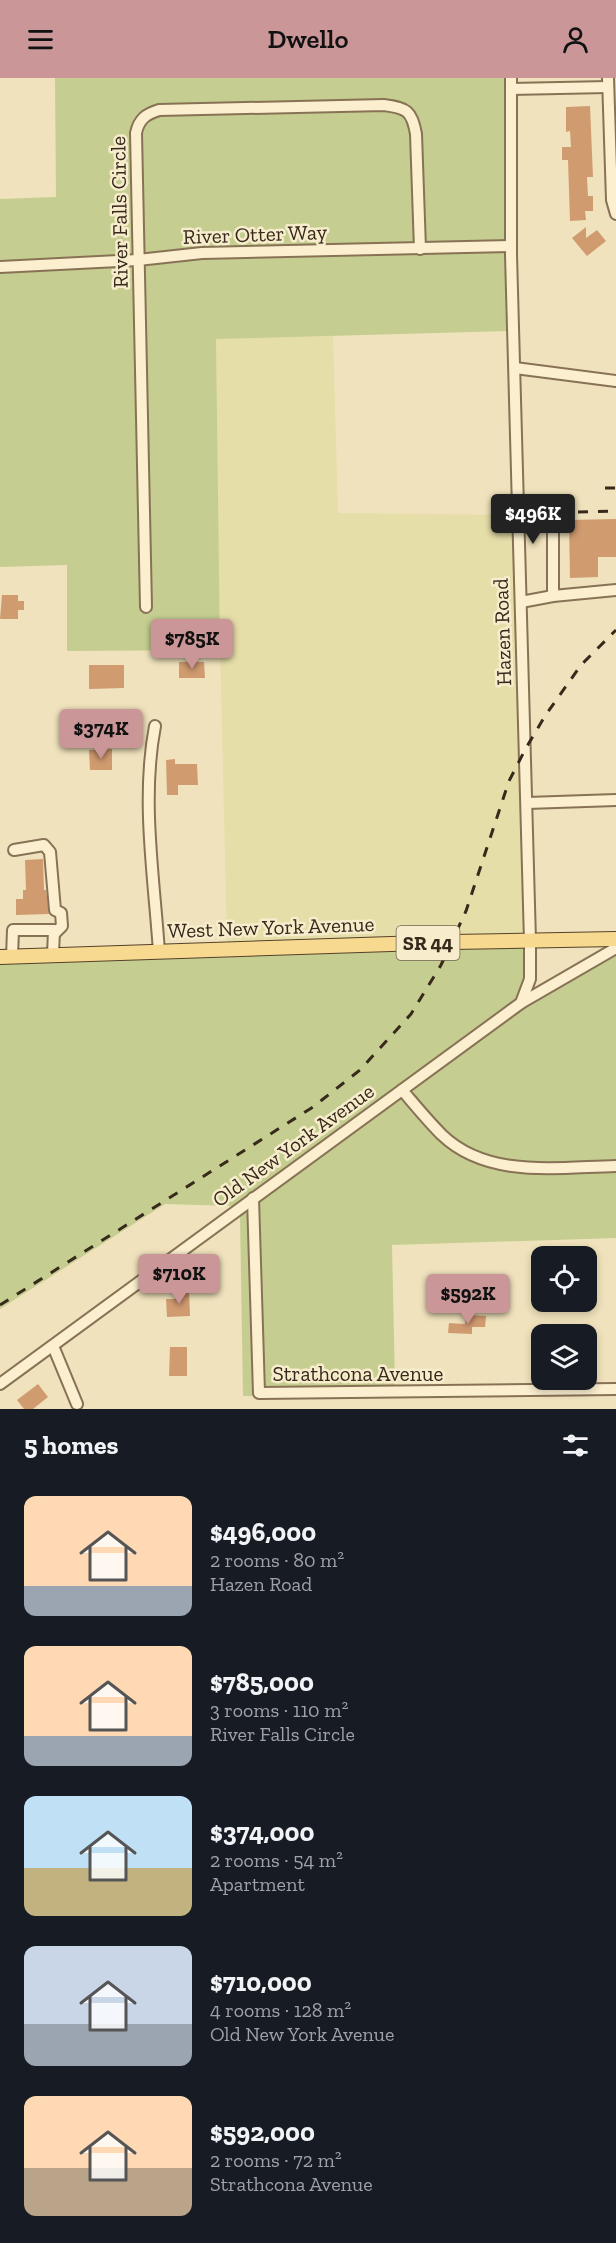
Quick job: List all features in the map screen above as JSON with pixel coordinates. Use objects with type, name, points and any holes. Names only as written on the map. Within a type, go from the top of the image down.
[{"type":"main road","name":"West New York Avenue","points":[[6,957],[452,942],[616,939]]},
{"type":"street","points":[[511,83],[608,82],[612,200],[616,214]]},
{"type":"street","name":"Hazen Road","points":[[511,83],[511,246],[530,942],[530,980],[521,1003]]},
{"type":"street","name":"River Falls Circle","points":[[146,607],[138,260],[136,133],[138,124],[144,117],[159,110],[384,105],[399,107],[408,111],[414,121],[416,134],[420,249]]},
{"type":"street","name":"River Otter Way","points":[[0,267],[138,260],[202,254],[511,246]]},
{"type":"street","points":[[515,368],[616,381]]},
{"type":"street","points":[[519,522],[551,521],[553,523],[553,596]]},
{"type":"street","points":[[520,602],[553,596],[616,590]]},
{"type":"street","points":[[155,726],[150,753],[149,797],[159,952]]},
{"type":"street","points":[[527,803],[616,800]]},
{"type":"street","points":[[14,850],[44,845],[50,852],[55,910],[61,913],[62,926],[54,934]]},
{"type":"street","points":[[6,957],[12,930],[54,930],[53,955]]},
{"type":"street","name":"Old New York Avenue","points":[[0,1384],[521,1003],[616,948]]},
{"type":"street","points":[[402,1090],[443,1136],[487,1162],[514,1167],[616,1166]]},
{"type":"street","name":"Strathcona Avenue","points":[[254,1198],[259,1392],[616,1389]]},
{"type":"street","points":[[53,1346],[77,1404]]},
{"type":"shaded area","points":[[333,335],[338,513],[513,515],[525,936],[227,944],[217,511],[216,339]]},
{"type":"green space","points":[[55,78],[506,78],[506,241],[425,243],[419,120],[413,110],[401,103],[385,100],[159,105],[140,114],[134,122],[131,133],[133,255],[0,261],[0,199],[56,197]]},
{"type":"green space","points":[[384,111],[404,116],[409,123],[414,243],[202,248],[144,254],[141,134],[143,127],[150,120],[160,116]]},
{"type":"green space","points":[[506,252],[509,331],[216,339],[220,650],[67,651],[67,565],[0,567],[0,273],[134,266],[141,613],[151,613],[144,266],[203,259]]},
{"type":"green space","points":[[452,947],[525,947],[525,979],[517,999],[233,1206],[165,1204],[0,1309],[0,963]]},
{"type":"green space","points":[[616,954],[616,1238],[392,1245],[395,1386],[264,1387],[259,1201],[525,1007]]},
{"type":"green space","points":[[249,1209],[257,1396],[243,1396],[240,1215]]},
{"type":"building","points":[[590,106],[593,177],[587,177],[588,196],[593,196],[593,211],[585,211],[586,220],[570,221],[568,160],[562,160],[562,147],[571,147],[570,131],[566,132],[566,107]]},
{"type":"building","points":[[586,227],[586,238],[597,230],[606,241],[587,256],[572,238]]},
{"type":"building","points":[[616,519],[616,557],[598,557],[598,577],[570,578],[569,520]]},
{"type":"building","points":[[2,595],[18,595],[18,601],[24,601],[24,610],[18,610],[18,619],[0,619]]},
{"type":"building","points":[[179,662],[204,662],[205,678],[179,678]]},
{"type":"building","points":[[89,665],[124,665],[124,688],[89,689]]},
{"type":"building","points":[[112,749],[112,770],[90,770],[89,750]]},
{"type":"building","points":[[175,759],[175,764],[197,764],[198,785],[178,785],[178,795],[167,795],[166,760]]},
{"type":"building","points":[[43,859],[44,890],[46,890],[49,914],[16,915],[16,899],[23,899],[23,890],[26,890],[25,860]]},
{"type":"building","points":[[189,1290],[190,1316],[167,1317],[166,1299],[175,1299],[175,1291]]},
{"type":"building","points":[[466,1315],[486,1316],[485,1327],[472,1327],[472,1334],[448,1333],[449,1323],[465,1324]]},
{"type":"building","points":[[170,1347],[187,1347],[187,1376],[169,1376]]},
{"type":"building","points":[[38,1384],[48,1397],[33,1409],[24,1409],[17,1400]]},
{"type":"railway","points":[[605,488],[616,488]]},
{"type":"railway","points":[[578,512],[616,511]]},
{"type":"railway","points":[[0,1305],[313,1107],[360,1070],[411,1014],[441,965],[466,911],[509,781],[526,748],[545,716],[581,665],[616,630]]}]
